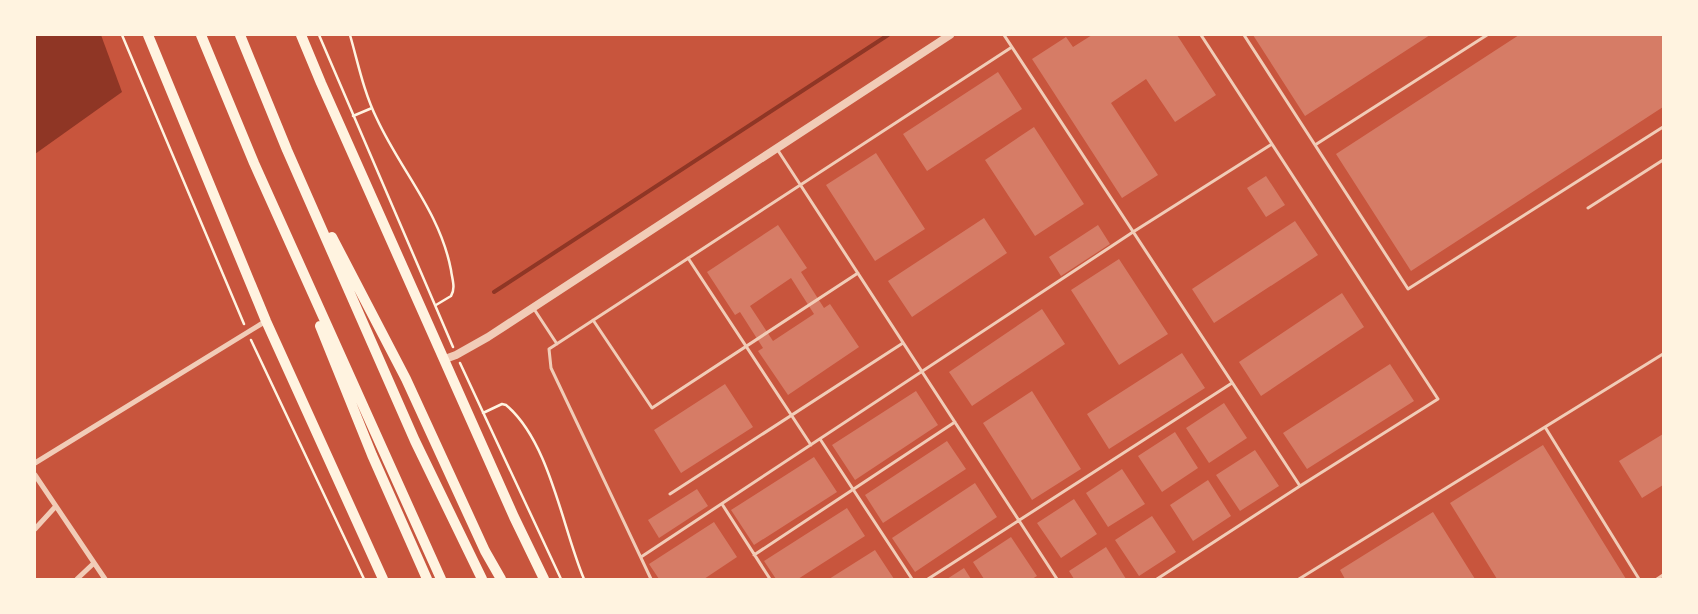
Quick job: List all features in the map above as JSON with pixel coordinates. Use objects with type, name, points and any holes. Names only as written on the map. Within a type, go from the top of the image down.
[{"type":"main road","points":[[148,35],[266,321],[383,579]]},
{"type":"main road","points":[[201,35],[372,456],[427,579]]},
{"type":"main road","points":[[240,35],[287,150],[415,441],[482,579]]},
{"type":"main road","points":[[301,35],[514,517],[544,579]]},
{"type":"main road","points":[[287,150],[406,379],[486,551],[501,579]]},
{"type":"main road","points":[[254,163],[441,579]]},
{"type":"street","points":[[445,359],[488,337],[950,35]]},
{"type":"street","points":[[35,463],[266,321]]},
{"type":"street","points":[[35,475],[105,579]]},
{"type":"street","points":[[35,529],[56,506]]},
{"type":"street","points":[[77,579],[94,563]]},
{"type":"lane","points":[[1004,35],[1300,486]]},
{"type":"lane","points":[[1157,579],[1438,399],[1201,35]]},
{"type":"lane","points":[[1244,35],[1408,290],[1663,127]]},
{"type":"lane","points":[[1315,145],[1487,35]]},
{"type":"lane","points":[[651,579],[551,368],[549,349],[1012,47]]},
{"type":"lane","points":[[641,557],[1133,232],[1272,144]]},
{"type":"lane","points":[[776,148],[1057,579]]},
{"type":"lane","points":[[1588,208],[1663,160]]},
{"type":"lane","points":[[688,258],[811,444]]},
{"type":"lane","points":[[593,320],[652,408],[858,273]]},
{"type":"lane","points":[[533,308],[556,344]]},
{"type":"lane","points":[[670,494],[903,343]]},
{"type":"lane","points":[[1299,579],[1663,354]]},
{"type":"lane","points":[[928,579],[1232,383]]},
{"type":"lane","points":[[754,554],[955,422]]},
{"type":"lane","points":[[1545,427],[1639,579]]},
{"type":"lane","points":[[820,439],[912,579]]},
{"type":"lane","points":[[722,504],[770,579]]},
{"type":"lane","points":[[1657,579],[1663,575]]},
{"type":"path","points":[[122,35],[247,332],[364,579]]},
{"type":"path","points":[[319,35],[456,355],[561,579]]},
{"type":"path","points":[[350,35],[372,108],[389,144],[420,193],[442,238],[454,287],[451,296],[436,305]]},
{"type":"path","points":[[353,116],[372,108]]},
{"type":"path","points":[[483,413],[502,404],[506,405],[528,431],[541,454],[553,486],[575,559],[584,579]]},
{"type":"shaded area","points":[[35,35],[101,35],[122,92],[35,154]]},
{"type":"building","points":[[1092,35],[1177,35],[1216,95],[1175,122],[1146,79],[1111,103],[1158,175],[1122,198],[1032,59],[1066,37],[1073,47]]},
{"type":"building","points":[[1253,35],[1430,35],[1305,116]]},
{"type":"building","points":[[1519,35],[1663,35],[1663,107],[1411,271],[1336,154]]},
{"type":"building","points":[[998,72],[1022,109],[927,171],[903,134]]},
{"type":"building","points":[[1034,127],[1084,204],[1035,236],[985,160]]},
{"type":"building","points":[[876,153],[925,229],[875,261],[826,185]]},
{"type":"building","points":[[1266,176],[1285,205],[1266,217],[1247,188]]},
{"type":"building","points":[[984,218],[1007,253],[912,317],[888,281]]},
{"type":"building","points":[[1295,221],[1318,255],[1214,323],[1192,289]]},
{"type":"building","points":[[778,225],[807,268],[801,272],[824,308],[830,304],[859,347],[788,395],[758,351],[763,348],[740,312],[735,315],[707,272]],"holes":[[[791,278],[814,314],[773,341],[750,306]]]},
{"type":"building","points":[[1098,225],[1110,244],[1061,276],[1049,257]]},
{"type":"building","points":[[1119,259],[1168,334],[1119,365],[1071,290]]},
{"type":"building","points":[[1342,293],[1364,327],[1261,396],[1239,362]]},
{"type":"building","points":[[1042,309],[1065,344],[972,406],[949,372]]},
{"type":"building","points":[[1182,353],[1205,388],[1109,449],[1087,414]]},
{"type":"building","points":[[1390,364],[1414,401],[1307,469],[1283,433]]},
{"type":"building","points":[[725,384],[753,427],[681,473],[654,430]]},
{"type":"building","points":[[916,391],[938,425],[855,480],[832,445]]},
{"type":"building","points":[[1032,391],[1081,469],[1032,500],[983,423]]},
{"type":"building","points":[[1224,403],[1247,438],[1209,463],[1186,428]]},
{"type":"building","points":[[1175,432],[1198,468],[1162,492],[1138,456]]},
{"type":"building","points":[[1663,434],[1663,485],[1642,498],[1619,461]]},
{"type":"building","points":[[947,441],[966,469],[883,523],[865,495]]},
{"type":"building","points":[[1543,445],[1626,579],[1497,579],[1450,503]]},
{"type":"building","points":[[1255,450],[1279,486],[1240,511],[1216,475]]},
{"type":"building","points":[[814,457],[837,492],[754,545],[731,510]]},
{"type":"building","points":[[1122,469],[1145,504],[1108,527],[1086,493]]},
{"type":"building","points":[[1208,480],[1231,516],[1193,541],[1170,505]]},
{"type":"building","points":[[975,483],[997,517],[915,572],[892,538]]},
{"type":"building","points":[[697,489],[708,506],[659,538],[648,520]]},
{"type":"building","points":[[1074,499],[1097,534],[1061,558],[1037,523]]},
{"type":"building","points":[[847,508],[865,536],[798,579],[776,579],[764,561]]},
{"type":"building","points":[[1433,512],[1475,579],[1345,579],[1340,570]]},
{"type":"building","points":[[1152,516],[1176,552],[1139,576],[1115,540]]},
{"type":"building","points":[[714,522],[737,557],[704,579],[659,579],[649,564]]},
{"type":"building","points":[[1011,537],[1037,576],[1032,579],[984,579],[973,562]]},
{"type":"building","points":[[1106,547],[1126,579],[1074,579],[1069,571]]},
{"type":"building","points":[[875,550],[894,579],[829,579]]},
{"type":"building","points":[[964,568],[971,579],[947,579]]},
{"type":"waterway","points":[[494,292],[888,35]]}]
